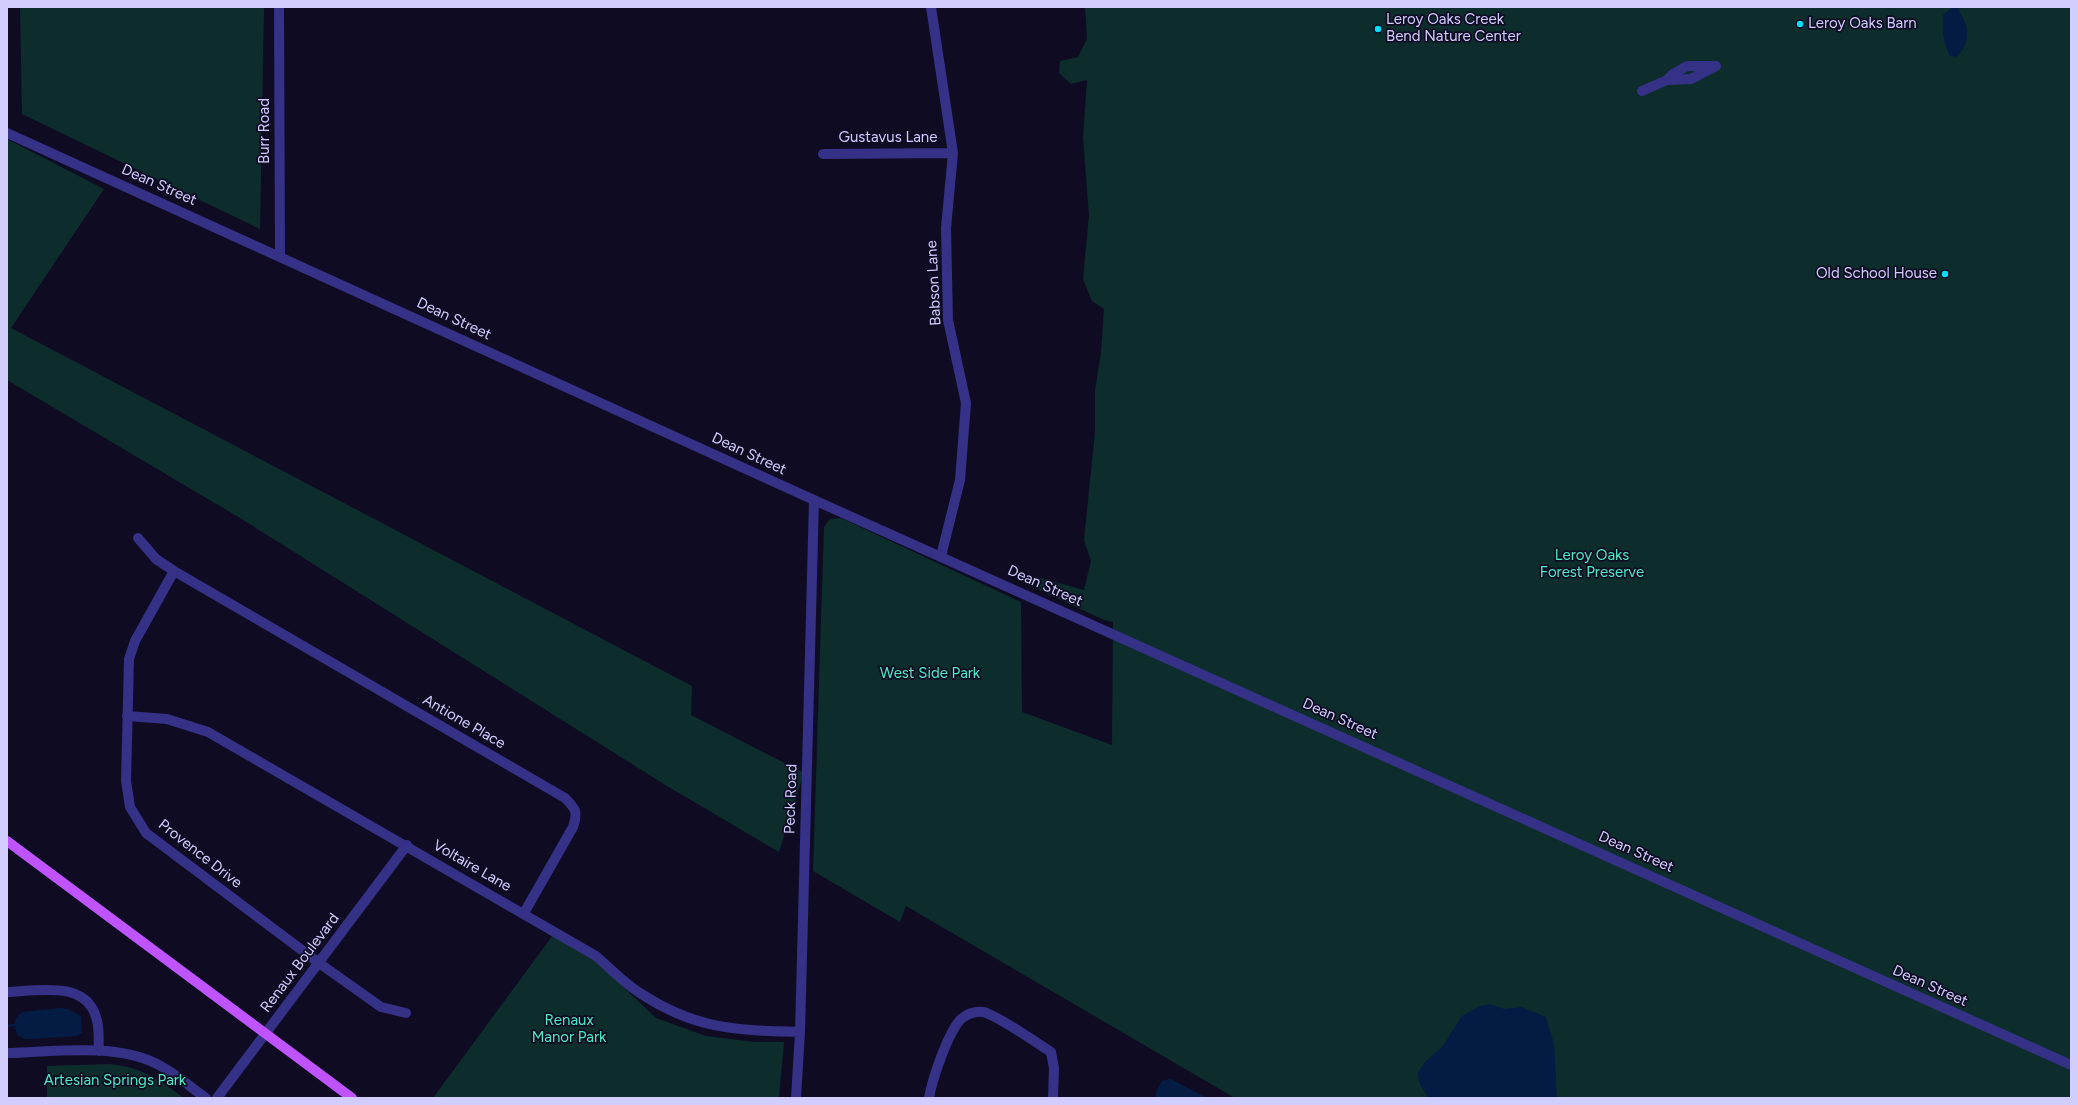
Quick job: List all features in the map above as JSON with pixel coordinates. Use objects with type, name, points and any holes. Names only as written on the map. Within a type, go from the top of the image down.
[{"type":"main road","points":[[7,841],[352,1098]]},
{"type":"street","name":"Burr Road","points":[[279,7],[280,256]]},
{"type":"street","name":"Babson Lane","points":[[931,7],[954,153],[946,228],[948,320],[966,403],[960,480],[941,556]]},
{"type":"street","points":[[1642,91],[1667,80]]},
{"type":"street","name":"Dean Street","points":[[7,133],[814,500],[2071,1065]]},
{"type":"street","name":"Gustavus Lane","points":[[823,154],[954,153]]},
{"type":"street","name":"Peck Road","points":[[796,1098],[800,1032],[814,500]]},
{"type":"street","name":"Antione Place","points":[[138,538],[156,559],[174,571],[566,798],[575,808],[576,818],[573,827],[524,913]]},
{"type":"street","name":"Provence Drive","points":[[174,571],[135,640],[129,658],[126,781],[130,807],[146,833],[319,963],[382,1007],[406,1013]]},
{"type":"street","name":"Voltaire Lane","points":[[127,716],[167,719],[208,732],[407,845],[596,956],[639,993],[669,1011],[702,1023],[736,1030],[800,1032]]},
{"type":"street","name":"Renaux Boulevard","points":[[217,1098],[407,845]]},
{"type":"street","points":[[7,992],[65,991],[85,999],[93,1009],[97,1018],[99,1051]]},
{"type":"street","points":[[929,1098],[945,1047],[960,1020],[970,1013],[984,1012],[1051,1052],[1054,1068],[1054,1098]]},
{"type":"street","points":[[7,1053],[99,1051],[136,1056],[155,1063],[172,1072],[206,1098]]},
{"type":"green space","points":[[20,7],[264,7],[260,229],[22,114]]},
{"type":"green space","name":"Leroy Oaks Forest Preserve","points":[[1085,7],[2071,7],[2071,1098],[1235,1098],[906,906],[900,922],[813,871],[824,527],[830,519],[841,518],[1021,602],[1022,712],[1112,745],[1113,622],[1104,620],[1035,588],[1037,577],[1084,590],[1091,561],[1084,540],[1095,432],[1095,391],[1101,352],[1104,309],[1092,301],[1083,279],[1089,215],[1083,138],[1087,80],[1071,84],[1059,73],[1060,61],[1078,57],[1087,39]]},
{"type":"green space","points":[[7,139],[104,189],[11,328],[692,686],[691,715],[804,773],[779,852],[667,786],[240,518],[7,380]]},
{"type":"green space","name":"Renaux Manor Park","points":[[553,935],[594,959],[656,1018],[706,1036],[755,1042],[784,1042],[779,1098],[433,1098]]},
{"type":"green space","name":"Artesian Springs Park","points":[[109,1064],[131,1068],[149,1075],[184,1098],[47,1098],[47,1066]]},
{"type":"water","points":[[1952,7],[1960,7],[1959,11],[1963,17],[1967,29],[1967,40],[1965,46],[1957,57],[1950,56],[1944,41],[1943,31],[1943,15]]},
{"type":"water","points":[[1490,1004],[1504,1009],[1521,1007],[1546,1017],[1554,1044],[1557,1098],[1428,1098],[1419,1082],[1418,1072],[1426,1061],[1442,1047],[1462,1016],[1480,1006]]},
{"type":"water","points":[[59,1008],[68,1009],[81,1016],[82,1033],[77,1036],[32,1039],[25,1039],[17,1035],[15,1022],[19,1014],[22,1012]]},
{"type":"water","points":[[1171,1079],[1207,1098],[1155,1098],[1156,1092],[1162,1081]]},
{"type":"waterway","points":[[7,1026],[15,1025]]},
{"type":"place","name":"Leroy Oaks Barn","points":[[1800,24]]},
{"type":"place","name":"Leroy Oaks Creek Bend Nature Center","points":[[1378,29]]},
{"type":"place","name":"Old School House","points":[[1945,274]]},
{"type":"park label","name":"West Side Park","points":[[930,674]]}]
